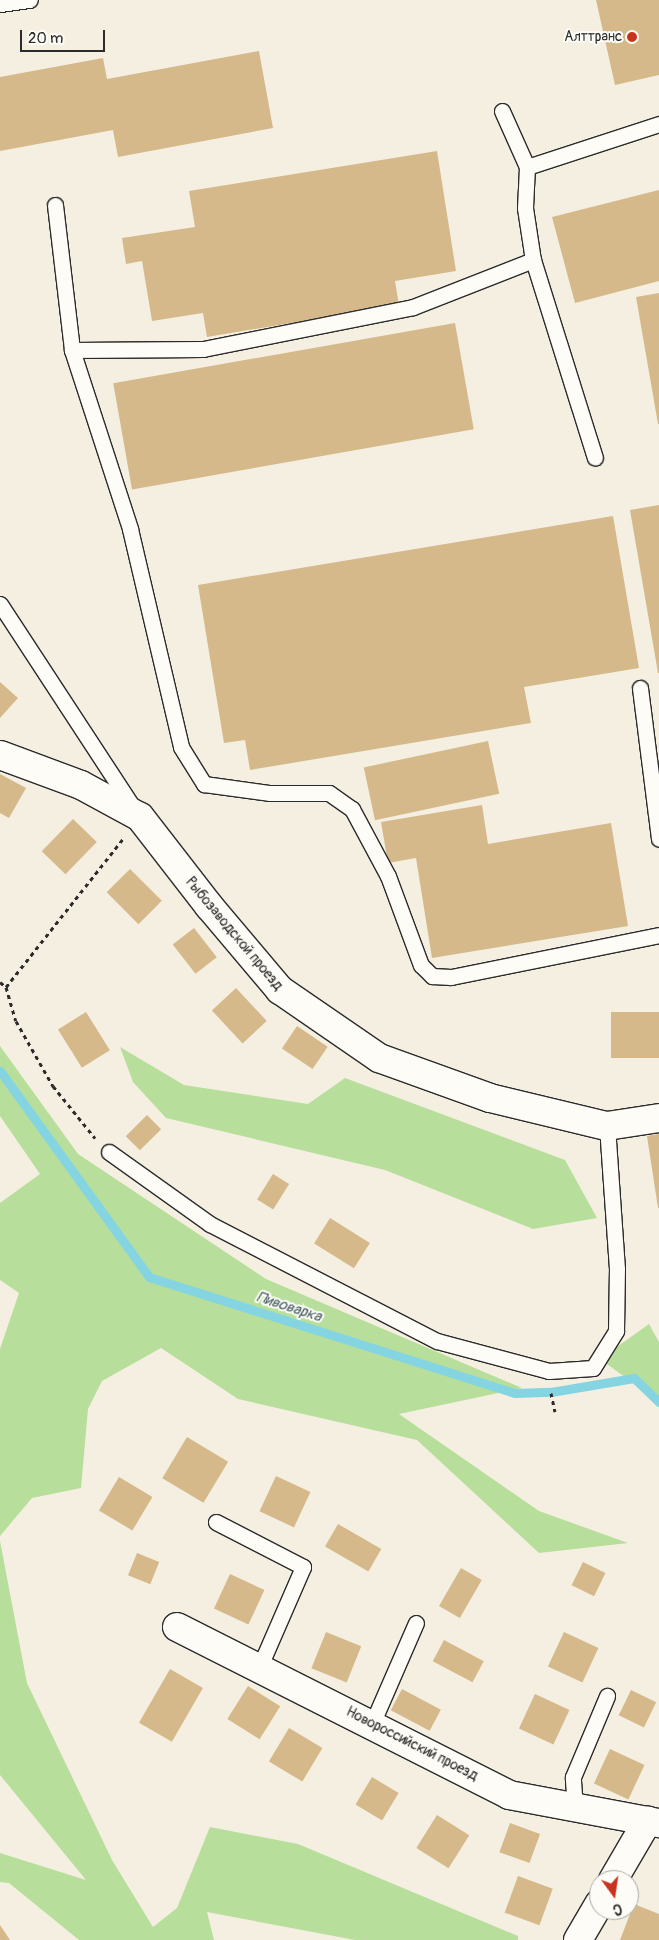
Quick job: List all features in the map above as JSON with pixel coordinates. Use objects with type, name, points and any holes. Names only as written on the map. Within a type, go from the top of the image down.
[{"type":"street","name":"Рыбозаводской проезд","points":[[0,755],[81,786],[140,817],[209,906],[280,990],[379,1058],[490,1098],[607,1126],[659,1118]]},
{"type":"street","name":"Новороссийский проезд","points":[[177,1627],[260,1666],[509,1795],[575,1809],[654,1821]]},
{"type":"street","points":[[620,1870],[654,1821]]},
{"type":"street","points":[[578,1940],[590,1920]]},
{"type":"lane","points":[[0,4],[30,0]]},
{"type":"lane","points":[[502,111],[527,166],[525,208],[533,260],[595,458]]},
{"type":"lane","points":[[527,166],[659,124]]},
{"type":"lane","points":[[55,205],[72,350],[130,529],[181,747],[204,784],[270,793],[329,793],[352,809],[388,876],[421,965],[432,976],[451,977],[659,935]]},
{"type":"lane","points":[[72,350],[203,349],[413,307],[533,260]]},
{"type":"lane","points":[[0,604],[140,817]]},
{"type":"lane","points":[[640,688],[659,838]]},
{"type":"lane","points":[[109,1152],[210,1224],[437,1340],[548,1371],[593,1368],[616,1331],[618,1269],[607,1126]]},
{"type":"lane","points":[[216,1522],[303,1566],[260,1666]]},
{"type":"lane","points":[[372,1724],[416,1624]]},
{"type":"lane","points":[[575,1809],[573,1777],[607,1696]]},
{"type":"path","points":[[6,987],[140,817]]},
{"type":"path","points":[[0,982],[6,987],[16,1021],[53,1086],[77,1118],[109,1152]]},
{"type":"green space","points":[[0,1046],[78,1154],[266,1279],[522,1388],[399,1414],[539,1511],[628,1543],[539,1553],[417,1440],[238,1399],[161,1348],[102,1381],[88,1409],[81,1488],[32,1498],[0,1536],[0,1349],[19,1293],[0,1280],[0,1203],[40,1174],[0,1116]]},
{"type":"green space","points":[[120,1047],[184,1085],[308,1104],[345,1078],[565,1160],[597,1218],[533,1229],[385,1170],[166,1118],[133,1082]]},
{"type":"green space","points":[[649,1324],[659,1342],[659,1402],[600,1359]]},
{"type":"green space","points":[[0,1541],[27,1683],[112,1860],[153,1927],[177,1908],[210,1827],[298,1844],[518,1936],[518,1940],[355,1940],[207,1912],[214,1940],[79,1940],[9,1883],[0,1882],[0,1853],[86,1880],[0,1775]]},
{"type":"building","name":"Алттранс","points":[[596,0],[659,0],[659,75],[615,85]]},
{"type":"building","points":[[259,51],[273,128],[118,157],[113,130],[0,151],[0,77],[103,58],[107,79]]},
{"type":"building","points":[[437,151],[456,271],[395,281],[399,305],[207,337],[203,313],[152,321],[142,261],[126,264],[122,238],[195,227],[189,191]]},
{"type":"building","points":[[659,190],[659,281],[575,303],[552,217]]},
{"type":"building","points":[[659,293],[659,424],[658,424],[636,297]]},
{"type":"building","points":[[455,323],[474,429],[132,490],[113,383]]},
{"type":"building","points":[[659,505],[659,673],[658,673],[630,510]]},
{"type":"building","points":[[613,516],[639,668],[524,687],[531,723],[250,770],[245,740],[224,743],[198,585]]},
{"type":"building","points":[[0,682],[18,698],[0,718]]},
{"type":"building","points":[[488,741],[499,794],[375,820],[364,767]]},
{"type":"building","points":[[0,774],[26,788],[9,818],[0,813]]},
{"type":"building","points":[[482,805],[488,844],[611,823],[628,926],[432,958],[416,858],[388,863],[381,822]]},
{"type":"building","points":[[73,819],[97,842],[65,874],[42,851]]},
{"type":"building","points":[[130,869],[162,901],[138,924],[107,892]]},
{"type":"building","points":[[194,928],[217,957],[196,974],[173,945]]},
{"type":"building","points":[[236,988],[267,1021],[243,1043],[212,1011]]},
{"type":"building","points":[[86,1012],[110,1050],[82,1068],[58,1029]]},
{"type":"building","points":[[611,1012],[659,1012],[659,1058],[611,1058]]},
{"type":"building","points":[[297,1026],[328,1047],[313,1069],[282,1048]]},
{"type":"building","points":[[147,1115],[161,1129],[140,1150],[126,1136]]},
{"type":"building","points":[[659,1134],[659,1208],[658,1208],[647,1136]]},
{"type":"building","points":[[273,1174],[289,1184],[273,1210],[257,1199]]},
{"type":"building","points":[[330,1218],[370,1243],[354,1268],[314,1243]]},
{"type":"building","points":[[187,1437],[228,1462],[203,1503],[162,1478]]},
{"type":"building","points":[[276,1476],[310,1492],[294,1527],[260,1511]]},
{"type":"building","points":[[119,1477],[152,1497],[132,1531],[99,1510]]},
{"type":"building","points":[[338,1524],[381,1549],[368,1572],[325,1547]]},
{"type":"building","points":[[137,1553],[159,1562],[150,1584],[128,1575]]},
{"type":"building","points":[[583,1562],[605,1573],[594,1596],[572,1585]]},
{"type":"building","points":[[461,1568],[482,1580],[460,1618],[439,1606]]},
{"type":"building","points":[[230,1574],[264,1590],[248,1624],[214,1608]]},
{"type":"building","points":[[326,1632],[361,1646],[347,1682],[311,1668]]},
{"type":"building","points":[[564,1632],[598,1648],[582,1682],[548,1666]]},
{"type":"building","points":[[444,1640],[484,1661],[472,1682],[433,1661]]},
{"type":"building","points":[[170,1669],[203,1688],[172,1742],[139,1723]]},
{"type":"building","points":[[248,1686],[280,1706],[260,1739],[227,1719]]},
{"type":"building","points":[[402,1689],[441,1710],[430,1731],[391,1710]]},
{"type":"building","points":[[631,1690],[656,1702],[644,1727],[619,1715]]},
{"type":"building","points":[[535,1694],[569,1710],[553,1744],[519,1728]]},
{"type":"building","points":[[289,1728],[322,1748],[302,1782],[269,1761]]},
{"type":"building","points":[[610,1749],[644,1765],[628,1799],[594,1783]]},
{"type":"building","points":[[372,1777],[399,1793],[382,1820],[356,1804]]},
{"type":"building","points":[[437,1815],[469,1835],[449,1868],[416,1848]]},
{"type":"building","points":[[510,1823],[540,1834],[529,1863],[499,1852]]},
{"type":"building","points":[[518,1876],[553,1889],[539,1925],[505,1913]]},
{"type":"building","points":[[639,1906],[659,1914],[659,1940],[620,1940],[628,1920],[639,1920]]},
{"type":"building","points":[[0,1925],[10,1940],[0,1940]]},
{"type":"waterway","name":"Пивоварка","points":[[0,1071],[149,1277],[515,1393],[551,1392],[634,1378],[659,1402]]},
{"type":"place","name":"Алттранс","points":[[632,37]]}]
